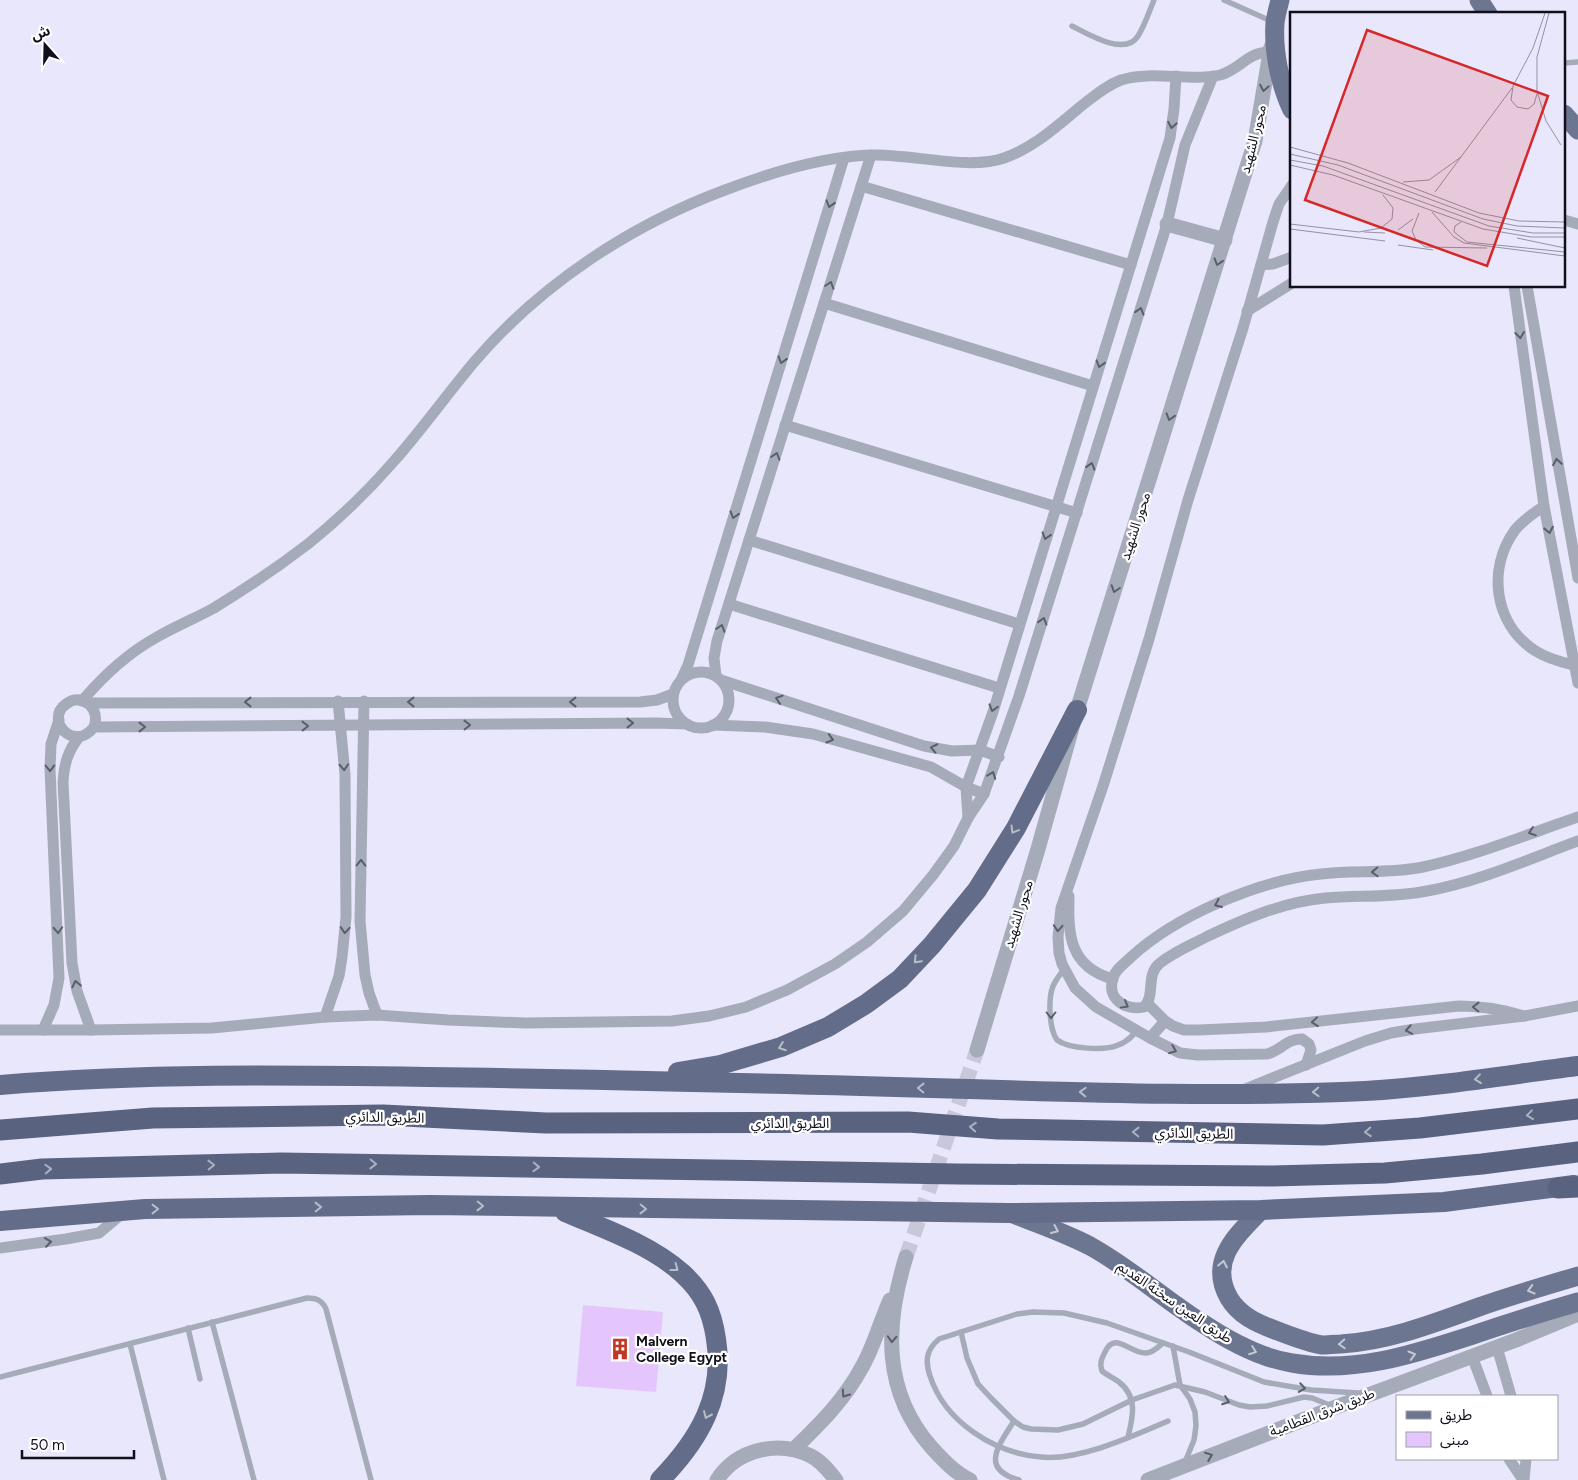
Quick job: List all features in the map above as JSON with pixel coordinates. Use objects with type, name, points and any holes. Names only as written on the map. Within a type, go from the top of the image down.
[{"type":"highway","points":[[641,1080],[720,1065],[781,1047],[828,1027],[866,1004],[900,979],[932,945],[977,890],[1016,828],[1077,710]]},
{"type":"highway","points":[[0,1085],[152,1076],[226,1074],[641,1080],[1144,1094],[1233,1094],[1369,1090],[1578,1066]]},
{"type":"highway","name":"الطريق الدائري","points":[[0,1130],[31,1126],[153,1118],[383,1115],[546,1124],[908,1122],[998,1129],[1207,1134],[1323,1134],[1420,1128],[1578,1108]]},
{"type":"highway","points":[[0,1174],[42,1169],[280,1163],[928,1174],[1272,1176],[1395,1172],[1578,1152]]},
{"type":"highway","points":[[0,1221],[126,1210],[430,1205],[1009,1213],[1261,1210],[1444,1202],[1571,1187]]},
{"type":"highway","points":[[553,1208],[610,1230],[658,1255],[681,1272],[694,1285],[708,1308],[714,1325],[718,1353],[717,1381],[711,1406],[699,1431],[680,1459],[660,1480]]},
{"type":"main road","points":[[1478,0],[1487,12]]},
{"type":"main road","points":[[1280,8],[1276,50],[1281,78],[1290,105]]},
{"type":"main road","points":[[1566,116],[1578,130]]},
{"type":"main road","name":"طريق العين سخنة القديم","points":[[1261,1210],[1234,1240],[1222,1259],[1222,1282],[1228,1297],[1236,1309],[1247,1318],[1284,1334],[1321,1344],[1361,1343],[1404,1333],[1520,1293],[1578,1276]]},
{"type":"main road","name":"طريق العين سخنة القديم","points":[[1009,1213],[1051,1228],[1090,1246],[1202,1323],[1247,1349],[1290,1363],[1317,1366],[1377,1363],[1409,1356],[1578,1302]]},
{"type":"street","name":"محور الشهيد","points":[[977,1050],[1038,849],[1077,710],[1256,141],[1270,52],[1280,8]]},
{"type":"street","points":[[84,702],[109,672],[140,648],[228,599],[309,543],[354,503],[395,460],[477,359],[512,323],[549,291],[591,260],[634,233],[678,210],[725,190],[773,174],[821,162],[870,155],[895,155],[974,164],[998,160],[1021,152],[1035,143],[1105,88],[1122,80],[1139,77],[1213,76],[1234,69],[1256,54],[1270,52]]},
{"type":"street","points":[[968,818],[966,787],[980,750],[1170,138],[1176,76]]},
{"type":"street","points":[[0,1030],[212,1028],[325,1017],[377,1015],[525,1023],[662,1021],[709,1016],[746,1007],[787,990],[835,964],[866,942],[903,911],[954,846],[968,818],[984,794],[999,757],[1167,224],[1185,145],[1213,76]]},
{"type":"street","points":[[713,725],[726,713],[729,705],[726,687],[718,678],[715,649],[870,155]]},
{"type":"street","points":[[844,158],[688,665],[682,678],[676,685],[673,702],[675,711],[680,719],[695,727],[713,725],[765,726],[813,734],[931,767],[966,787],[984,794]]},
{"type":"street","points":[[861,186],[1130,265]]},
{"type":"street","points":[[1290,188],[1279,204],[1188,500],[1149,639],[1058,922],[1059,952],[1064,970],[1075,988],[1108,1015],[1180,1053],[1198,1055],[1266,1054],[1276,1051],[1291,1040],[1302,1039],[1309,1044],[1311,1050],[1306,1065]]},
{"type":"street","points":[[1167,224],[1224,240]]},
{"type":"street","points":[[1261,264],[1278,262],[1290,258]]},
{"type":"street","points":[[1247,311],[1290,284]]},
{"type":"street","points":[[1514,288],[1544,506],[1578,683]]},
{"type":"street","points":[[1527,288],[1578,578]]},
{"type":"street","points":[[824,303],[1093,386]]},
{"type":"street","points":[[1529,399],[1546,396]]},
{"type":"street","points":[[785,426],[1076,513]]},
{"type":"street","points":[[1544,506],[1528,516],[1506,544],[1498,571],[1501,607],[1518,636],[1534,650],[1544,656],[1574,665]]},
{"type":"street","points":[[749,540],[1019,624]]},
{"type":"street","points":[[729,604],[999,688]]},
{"type":"street","points":[[682,678],[690,674],[708,672],[718,678],[924,746],[952,751],[980,750],[999,757]]},
{"type":"street","points":[[44,1030],[54,1005],[59,978],[50,769],[51,744],[61,709],[65,704],[76,700],[84,702],[640,702],[657,700],[673,694]]},
{"type":"street","points":[[325,1017],[339,976],[346,917],[345,774],[338,701]]},
{"type":"street","points":[[364,701],[360,921],[369,994],[377,1015]]},
{"type":"street","points":[[84,702],[94,711],[94,727],[90,732],[79,737],[72,747],[66,758],[63,782],[72,963],[77,991],[90,1030]]},
{"type":"street","points":[[58,720],[63,731],[68,735],[79,737]]},
{"type":"street","points":[[94,727],[687,724]]},
{"type":"street","points":[[1578,817],[1447,861],[1422,867],[1397,871],[1320,874],[1295,878],[1247,892],[1201,911],[1161,934],[1129,958],[1112,979],[1114,996],[1126,1007],[1144,1008],[1150,999],[1153,972],[1161,962],[1188,946],[1256,915],[1323,898],[1372,897],[1427,892],[1454,885],[1578,842]]},
{"type":"street","points":[[1070,882],[1069,924],[1072,945],[1077,955],[1092,971],[1112,979]]},
{"type":"street","points":[[1148,1004],[1165,1021],[1184,1030],[1266,1027],[1459,1006],[1481,1006],[1524,1016]]},
{"type":"street","points":[[1233,1094],[1365,1041],[1391,1033],[1524,1016],[1578,1006]]},
{"type":"street","points":[[1150,1038],[1165,1021]]},
{"type":"street","points":[[0,1248],[66,1239],[99,1232],[126,1210]]},
{"type":"street","points":[[794,1449],[832,1411],[858,1373],[896,1288],[906,1257]]},
{"type":"street","points":[[896,1288],[891,1347],[893,1372],[898,1388],[909,1415],[923,1439],[942,1459],[963,1477],[970,1480]]},
{"type":"street","name":"طريق شرق القطامية","points":[[1149,1480],[1497,1347],[1578,1314]]},
{"type":"street","points":[[1497,1347],[1511,1395]]},
{"type":"street","points":[[1472,1356],[1486,1395]]},
{"type":"street","points":[[717,1480],[722,1472],[736,1459],[754,1451],[774,1447],[794,1449],[812,1456],[828,1469],[836,1480]]},
{"type":"street","points":[[1510,1460],[1524,1480]]},
{"type":"street","points":[[1524,1480],[1526,1460]]},
{"type":"lane","points":[[1072,26],[1112,44],[1121,46],[1130,43],[1138,37],[1154,0]]},
{"type":"lane","points":[[1224,0],[1280,8]]},
{"type":"lane","points":[[1064,970],[1053,986],[1051,998],[1051,1026],[1057,1040],[1071,1046],[1110,1048],[1124,1043],[1137,1031]]},
{"type":"lane","points":[[0,1377],[306,1298],[316,1299],[324,1304],[371,1480]]},
{"type":"lane","points":[[1168,1421],[1078,1454],[1056,1457],[1028,1455],[999,1445],[973,1432],[951,1414],[938,1396],[926,1359],[932,1344],[939,1339],[1017,1314],[1048,1311],[1064,1312],[1108,1323],[1163,1342],[1264,1382],[1311,1390],[1370,1394]]},
{"type":"lane","points":[[212,1322],[254,1480]]},
{"type":"lane","points":[[188,1328],[200,1379]]},
{"type":"lane","points":[[961,1332],[966,1358],[974,1377],[984,1391],[1014,1421],[1023,1427],[1031,1429],[1058,1430],[1071,1427],[1132,1400],[1170,1386],[1180,1385],[1250,1407],[1267,1406],[1304,1398],[1320,1400],[1336,1407]]},
{"type":"lane","points":[[1128,1437],[1134,1413],[1132,1400],[1123,1386],[1104,1372],[1100,1362],[1108,1345],[1115,1342],[1138,1352],[1147,1353],[1163,1342]]},
{"type":"lane","points":[[130,1344],[164,1480]]},
{"type":"lane","points":[[1173,1346],[1180,1385],[1190,1399],[1195,1412],[1196,1426],[1192,1447],[1183,1466]]},
{"type":"lane","points":[[1014,1421],[994,1456],[996,1466],[1004,1474],[1019,1480]]},
{"type":"building","name":"Malvern College Egypt","points":[[583,1305],[663,1312],[656,1392],[576,1386]]},
{"type":"tunnel","points":[[906,1257],[977,1050]]},
{"type":"place","name":"Malvern College Egypt","points":[[620,1349]]}]
